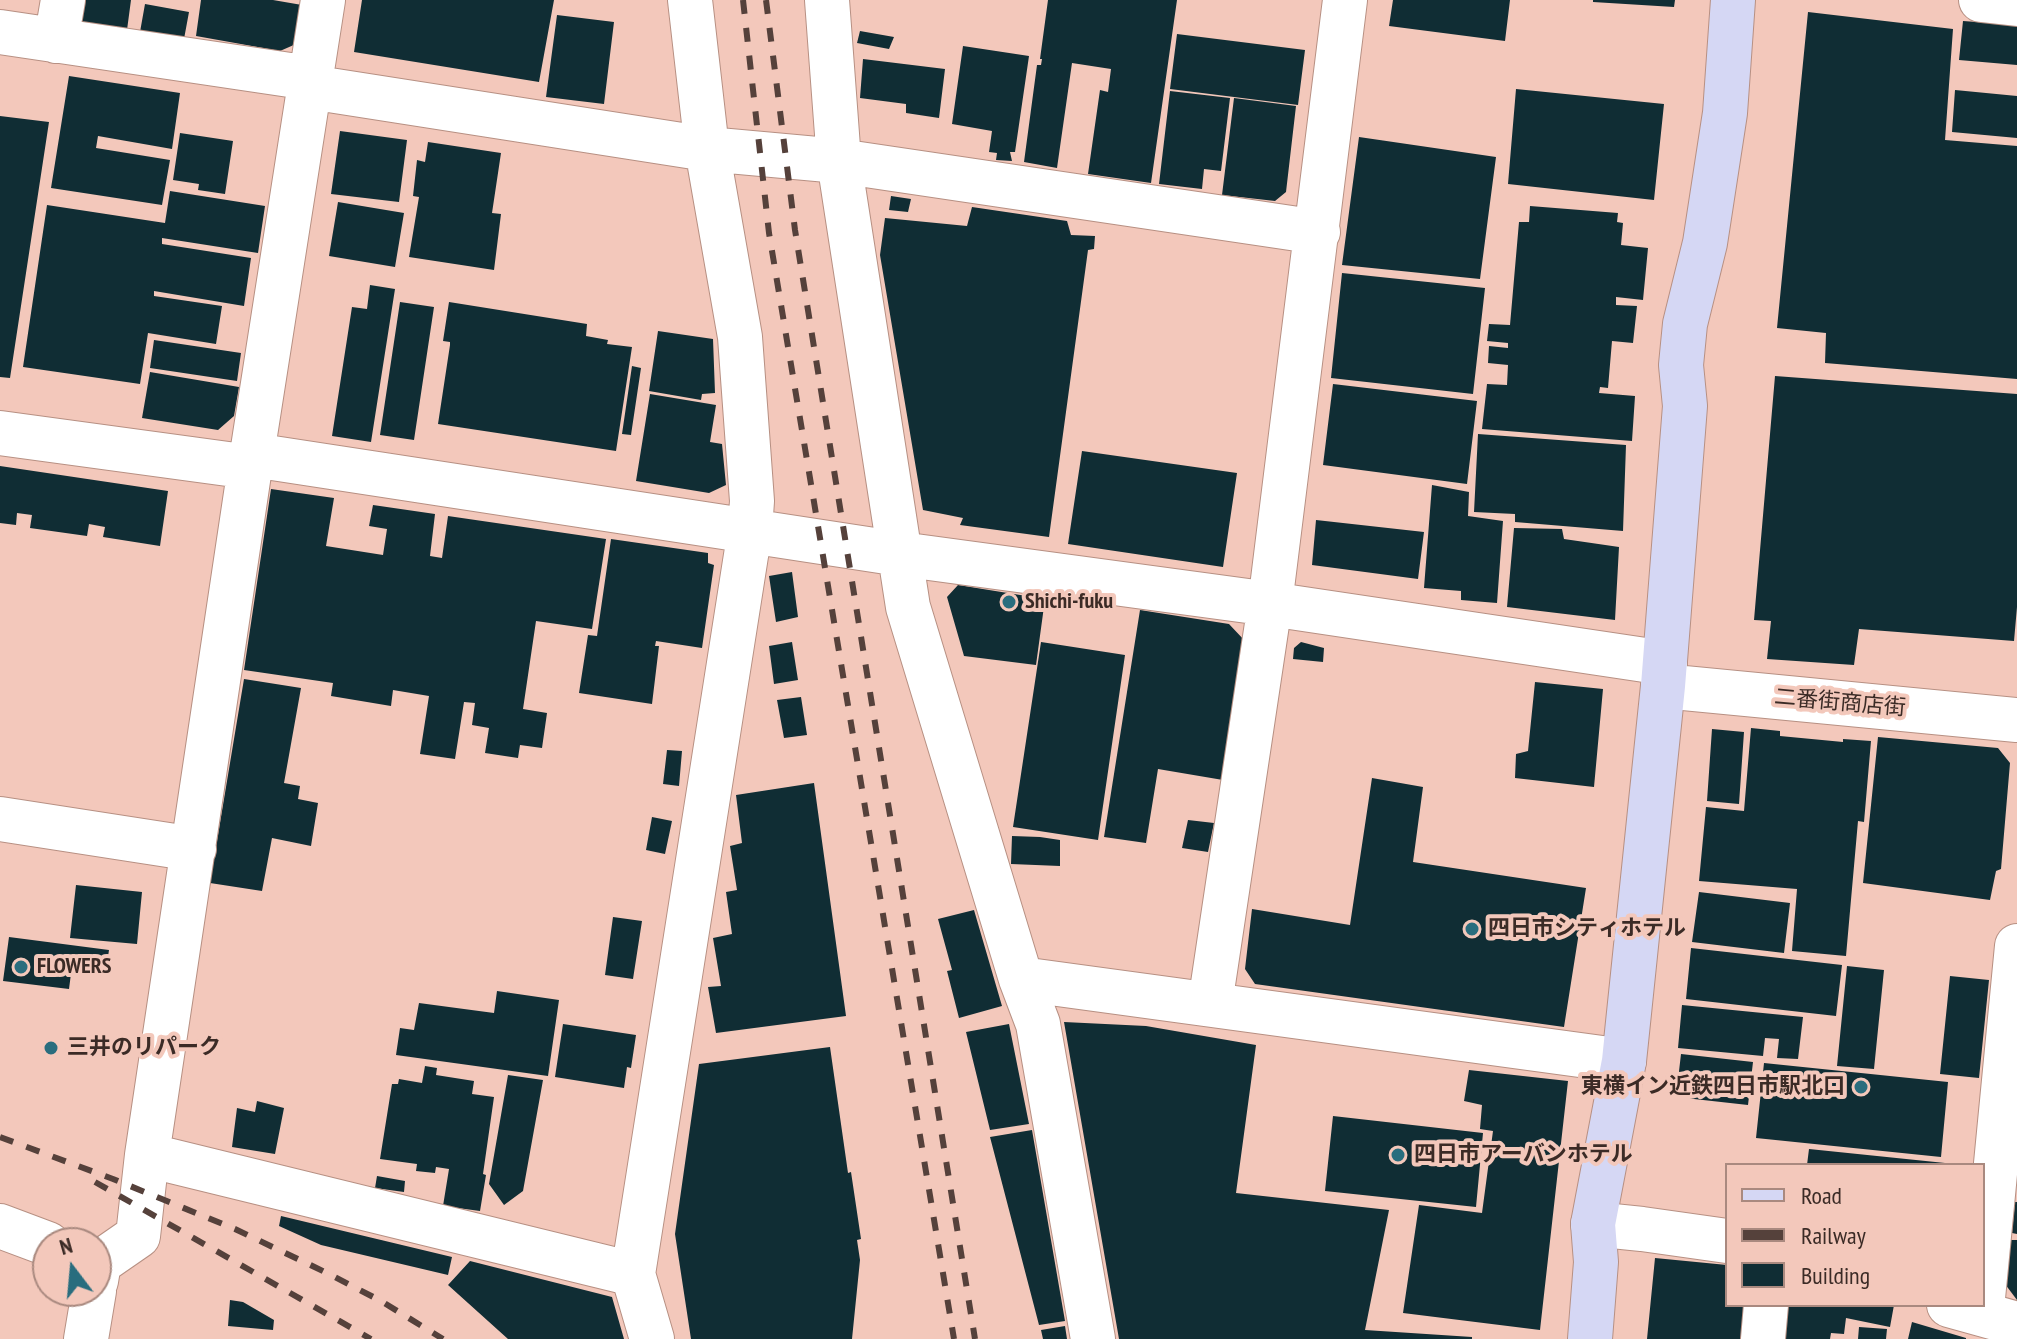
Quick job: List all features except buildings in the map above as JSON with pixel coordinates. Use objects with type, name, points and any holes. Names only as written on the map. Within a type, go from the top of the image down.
[{"type":"street","points":[[112,1260],[138,1236],[147,1155],[323,0]]},
{"type":"street","points":[[652,1339],[633,1274],[750,530],[752,501],[740,337],[707,149],[690,0]]},
{"type":"street","points":[[827,0],[839,161],[908,607],[1021,979],[1038,1024],[1093,1339]]},
{"type":"street","points":[[1210,1004],[1270,604],[1345,0]]},
{"type":"street","points":[[1590,1339],[1596,1262],[1593,1224],[1624,1061],[1664,675],[1685,406],[1681,365],[1685,324],[1705,243],[1725,113],[1733,0]]},
{"type":"street","points":[[1981,0],[2017,4]]},
{"type":"street","points":[[0,32],[59,20],[310,82],[707,149],[839,161],[1318,232]]},
{"type":"street","name":"二番街商店街","points":[[0,433],[251,461],[750,530],[900,554],[1270,604],[1664,675],[2017,720]]},
{"type":"street","points":[[0,819],[194,849]]},
{"type":"street","points":[[1985,1279],[2016,966]]},
{"type":"street","points":[[1021,979],[1624,1061]]},
{"type":"street","points":[[147,1155],[633,1274]]},
{"type":"street","points":[[1593,1224],[1725,1241]]},
{"type":"street","points":[[0,1226],[32,1238]]},
{"type":"street","points":[[86,1339],[91,1307]]},
{"type":"street","points":[[1763,1339],[1766,1307]]},
{"type":"railway","points":[[743,0],[769,233],[954,1339]]},
{"type":"railway","points":[[766,0],[795,230],[975,1339]]},
{"type":"railway","points":[[0,1137],[235,1229],[381,1301],[443,1339]]},
{"type":"railway","points":[[95,1182],[371,1339]]},
{"type":"place","name":"Shichi-fuku","points":[[1009,602]]},
{"type":"place","name":"四日市シティホテル","points":[[1472,929]]},
{"type":"place","name":"FLOWERS","points":[[21,967]]},
{"type":"place","name":"三井のリパーク","points":[[51,1048]]},
{"type":"place","name":"東横イン近鉄四日市駅北口","points":[[1861,1087]]},
{"type":"place","name":"四日市アーバンホテル","points":[[1398,1155]]}]
